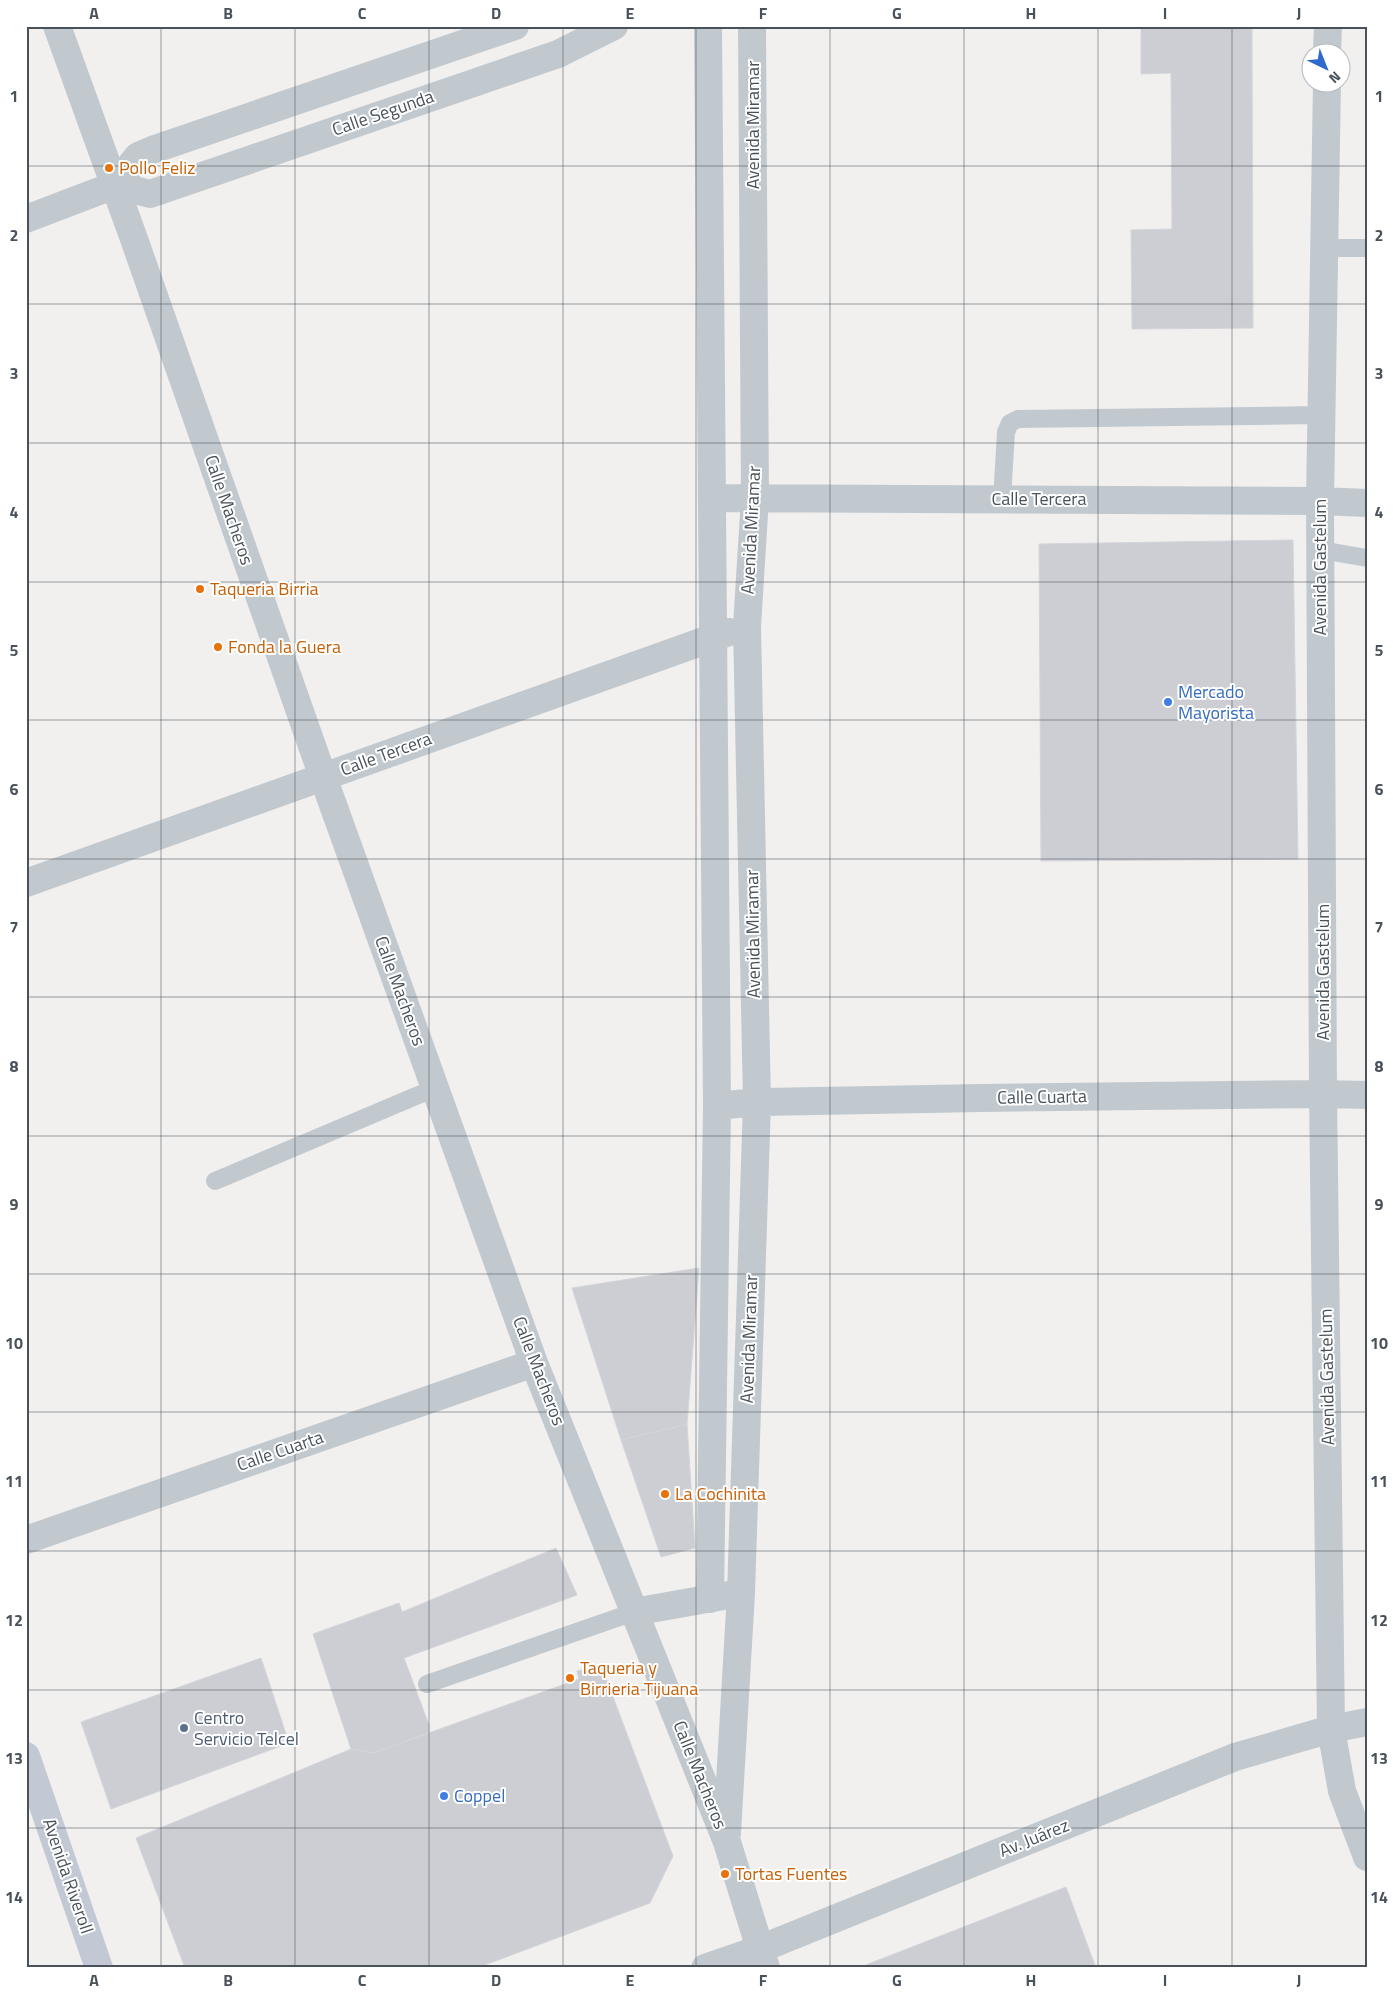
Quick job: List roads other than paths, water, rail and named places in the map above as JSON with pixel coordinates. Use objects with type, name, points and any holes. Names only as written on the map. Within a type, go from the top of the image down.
[{"type":"main road","name":"Avenida Riveroll","points":[[26,1756],[99,1968]]},
{"type":"street","name":"Calle Macheros","points":[[57,26],[115,184],[323,777],[534,1362],[727,1842],[763,1958]]},
{"type":"street","points":[[26,219],[115,184],[138,156],[515,26]]},
{"type":"street","name":"Calle Segunda","points":[[115,184],[150,194],[558,54],[614,26]]},
{"type":"street","name":"Avenida Miramar","points":[[708,26],[717,1106],[710,1599]]},
{"type":"street","name":"Avenida Miramar","points":[[727,1842],[741,1593],[757,1102],[747,626],[755,498],[752,26]]},
{"type":"street","points":[[1328,26],[1328,42]]},
{"type":"street","name":"Avenida Gastelum","points":[[1327,92],[1320,550],[1323,1094],[1331,1729],[1342,1791],[1367,1857]]},
{"type":"street","name":"Calle Tercera","points":[[712,498],[1320,501],[1367,503]]},
{"type":"street","name":"Calle Tercera","points":[[26,883],[747,626]]},
{"type":"street","name":"Calle Cuarta","points":[[717,1106],[757,1102],[982,1098],[1367,1095]]},
{"type":"street","name":"Calle Cuarta","points":[[26,1540],[534,1362]]},
{"type":"street","points":[[634,1612],[741,1593]]},
{"type":"street","name":"Av. Juárez","points":[[705,1968],[763,1958],[1235,1757],[1331,1729],[1367,1722]]},
{"type":"lane","points":[[1324,248],[1367,248]]},
{"type":"lane","points":[[1002,499],[1006,432],[1010,423],[1018,419],[1321,415]]},
{"type":"lane","points":[[1320,550],[1367,558]]},
{"type":"lane","points":[[215,1182],[435,1088]]},
{"type":"lane","points":[[427,1684],[634,1612]]},
{"type":"place","name":"Pollo Feliz","points":[[109,168]]},
{"type":"place","name":"Taqueria Birria","points":[[200,589]]},
{"type":"place","name":"Fonda la Guera","points":[[218,647]]},
{"type":"place","name":"Mercado Mayorista","points":[[1168,702]]},
{"type":"place","name":"La Cochinita","points":[[665,1494]]},
{"type":"place","name":"Taqueria y Birrieria Tijuana","points":[[570,1678]]},
{"type":"place","name":"Centro Servicio Telcel","points":[[184,1728]]},
{"type":"place","name":"Coppel","points":[[444,1796]]},
{"type":"place","name":"Tortas Fuentes","points":[[725,1874]]}]
